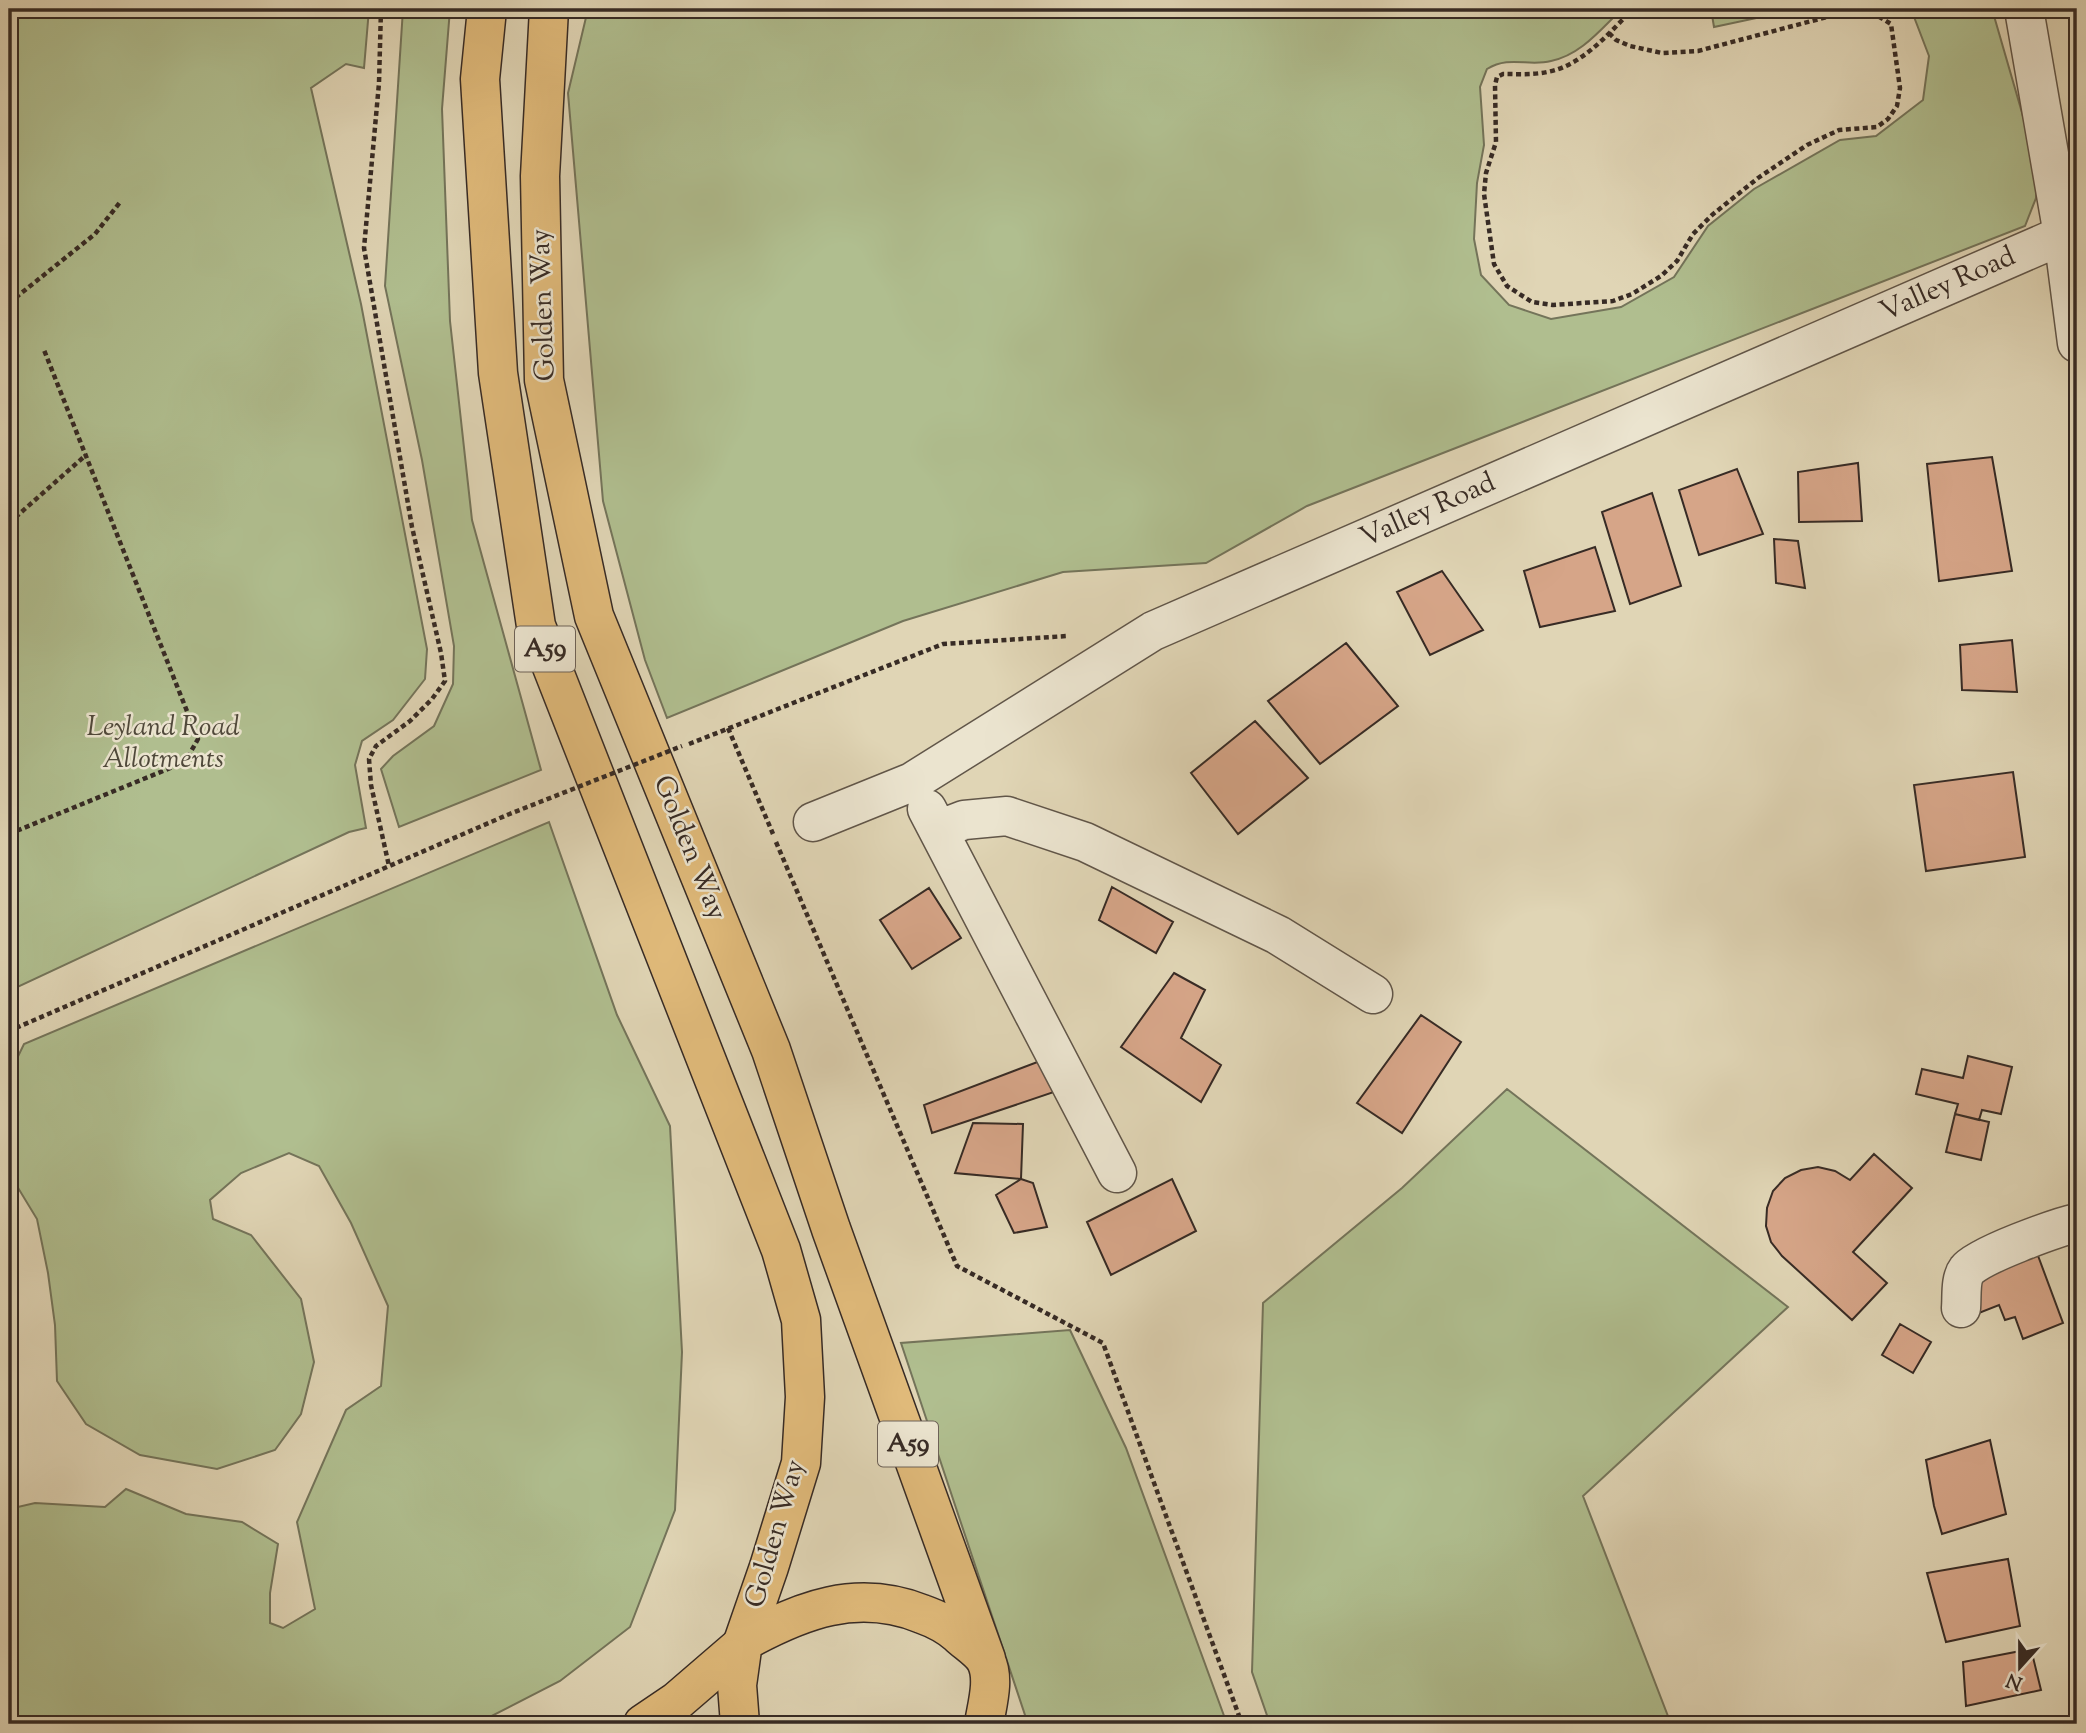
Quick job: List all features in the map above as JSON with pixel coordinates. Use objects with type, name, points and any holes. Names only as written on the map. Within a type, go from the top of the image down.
[{"type":"main road","name":"Golden Way","points":[[487,9],[480,79],[498,373],[536,626],[781,1250],[801,1320],[805,1397],[801,1463],[743,1643],[677,1701],[643,1724]]},
{"type":"main road","name":"Golden Way","points":[[549,9],[540,176],[544,380],[594,615],[771,1050],[831,1229],[988,1670]]},
{"type":"main road","name":"A59","points":[[740,1724],[737,1685],[743,1643],[780,1622],[821,1607],[862,1601],[901,1605],[946,1623],[988,1670],[1006,1724]]},
{"type":"main road","name":"A59","points":[[984,1724],[988,1670]]},
{"type":"street","points":[[2024,9],[2063,235],[2077,343]]},
{"type":"street","name":"Valley Road","points":[[813,822],[912,782],[1153,631],[2063,235]]},
{"type":"street","points":[[912,782],[1117,1173]]},
{"type":"street","points":[[938,830],[964,820],[1007,816],[1085,842],[1278,935],[1373,994]]},
{"type":"street","points":[[1961,1308],[1964,1276],[1973,1264],[2029,1238],[2077,1223]]},
{"type":"path","points":[[381,9],[379,83],[364,248],[412,527],[441,653],[444,681],[432,699],[410,721],[376,746],[369,759],[371,785],[389,866]]},
{"type":"path","points":[[1609,33],[1616,40],[1630,46],[1662,52],[1698,51],[1842,13],[1873,13],[1891,24],[1900,88],[1897,106],[1888,119],[1877,127],[1839,130],[1807,145],[1758,178],[1693,234],[1677,261],[1661,276],[1632,294],[1613,301],[1553,305],[1532,302],[1507,286],[1494,264],[1492,253],[1484,194],[1486,173],[1496,142],[1497,77],[1503,74],[1547,72],[1571,65],[1633,9]]},
{"type":"path","points":[[9,303],[95,234],[121,201]]},
{"type":"path","points":[[9,834],[185,762],[198,739],[44,350]]},
{"type":"path","points":[[9,523],[86,455]]},
{"type":"path","points":[[9,1033],[507,815],[943,644],[1069,636]]},
{"type":"path","points":[[728,728],[957,1266],[1103,1343],[1242,1724]]},
{"type":"path","points":[[9,1012],[16,1028]]},
{"type":"green space","name":"Leyland Road Allotments","points":[[9,9],[369,9],[364,68],[346,64],[311,88],[361,304],[427,649],[425,679],[393,720],[362,741],[355,765],[366,828],[349,832],[9,991]]},
{"type":"green space","points":[[403,9],[450,9],[442,109],[450,321],[472,520],[541,770],[399,827],[381,769],[393,756],[434,726],[453,684],[454,646],[422,460],[385,286]]},
{"type":"green space","points":[[588,9],[1622,9],[1590,40],[1572,53],[1543,62],[1495,65],[1487,69],[1480,87],[1484,145],[1477,183],[1474,239],[1481,275],[1509,305],[1551,319],[1621,307],[1674,277],[1708,226],[1754,189],[1840,140],[1876,136],[1923,100],[1929,56],[1911,9],[1992,9],[2038,168],[2036,198],[2025,226],[1307,506],[1206,563],[1063,572],[903,621],[667,718],[645,660],[603,501],[568,93]]},
{"type":"green space","points":[[1711,9],[1799,9],[1714,27]]},
{"type":"green space","points":[[549,822],[617,1015],[670,1126],[682,1352],[675,1510],[630,1627],[560,1681],[476,1724],[9,1724],[9,1509],[35,1503],[105,1507],[126,1489],[186,1514],[242,1522],[278,1544],[270,1593],[270,1623],[283,1628],[315,1609],[297,1522],[346,1410],[381,1386],[388,1306],[351,1223],[319,1166],[289,1153],[241,1173],[210,1200],[213,1219],[251,1235],[301,1299],[314,1362],[301,1414],[275,1450],[217,1469],[140,1455],[86,1424],[57,1381],[55,1325],[37,1219],[9,1173],[9,1075],[24,1044]]},
{"type":"green space","points":[[1507,1089],[1788,1307],[1583,1496],[1671,1724],[1270,1724],[1252,1672],[1263,1303],[1402,1188]]},
{"type":"green space","points":[[1070,1330],[1126,1448],[1227,1724],[1028,1724],[901,1343]]},
{"type":"building","points":[[1992,457],[2012,571],[1939,581],[1927,464]]},
{"type":"building","points":[[1858,463],[1862,521],[1799,522],[1798,472]]},
{"type":"building","points":[[1737,469],[1763,534],[1699,555],[1679,490]]},
{"type":"building","points":[[1652,493],[1681,586],[1630,604],[1602,512]]},
{"type":"building","points":[[1774,539],[1798,541],[1805,588],[1776,583]]},
{"type":"building","points":[[1595,547],[1615,611],[1540,627],[1524,571]]},
{"type":"building","points":[[1442,571],[1483,630],[1430,655],[1397,592]]},
{"type":"building","points":[[2012,640],[2017,692],[1962,690],[1960,645]]},
{"type":"building","points":[[1346,643],[1398,706],[1320,764],[1268,701]]},
{"type":"building","points":[[1255,721],[1308,778],[1238,834],[1191,773]]},
{"type":"building","points":[[2013,772],[2025,857],[1926,871],[1914,785]]},
{"type":"building","points":[[1112,887],[1173,922],[1156,953],[1099,920]]},
{"type":"building","points":[[929,888],[961,938],[912,969],[880,920]]},
{"type":"building","points":[[1174,973],[1205,990],[1181,1038],[1221,1065],[1201,1102],[1121,1047]]},
{"type":"building","points":[[1421,1015],[1461,1042],[1402,1133],[1357,1103]]},
{"type":"building","points":[[1968,1056],[2012,1067],[2001,1114],[1982,1110],[1979,1120],[1955,1114],[1958,1104],[1916,1094],[1922,1069],[1963,1078]]},
{"type":"building","points":[[1040,1061],[1054,1092],[932,1133],[924,1105]]},
{"type":"building","points":[[1955,1114],[1989,1122],[1981,1160],[1946,1152]]},
{"type":"building","points":[[973,1123],[1023,1124],[1021,1179],[955,1173]]},
{"type":"building","points":[[1874,1154],[1912,1188],[1853,1252],[1887,1283],[1852,1320],[1782,1256],[1771,1242],[1766,1226],[1767,1208],[1773,1191],[1785,1178],[1801,1170],[1818,1167],[1835,1171],[1850,1180]]},
{"type":"building","points":[[1021,1179],[1033,1183],[1047,1227],[1014,1233],[996,1195]]},
{"type":"building","points":[[1172,1179],[1196,1231],[1111,1275],[1087,1222]]},
{"type":"building","points":[[2037,1253],[2063,1323],[2023,1339],[2015,1317],[2005,1320],[1999,1305],[1979,1313],[1966,1279]]},
{"type":"building","points":[[1900,1324],[1931,1342],[1913,1373],[1882,1355]]},
{"type":"building","points":[[1990,1440],[2006,1514],[1942,1534],[1926,1460]]},
{"type":"building","points":[[2008,1559],[2020,1626],[1946,1642],[1927,1573]]},
{"type":"building","points":[[2031,1649],[2041,1690],[1966,1706],[1963,1662]]}]
